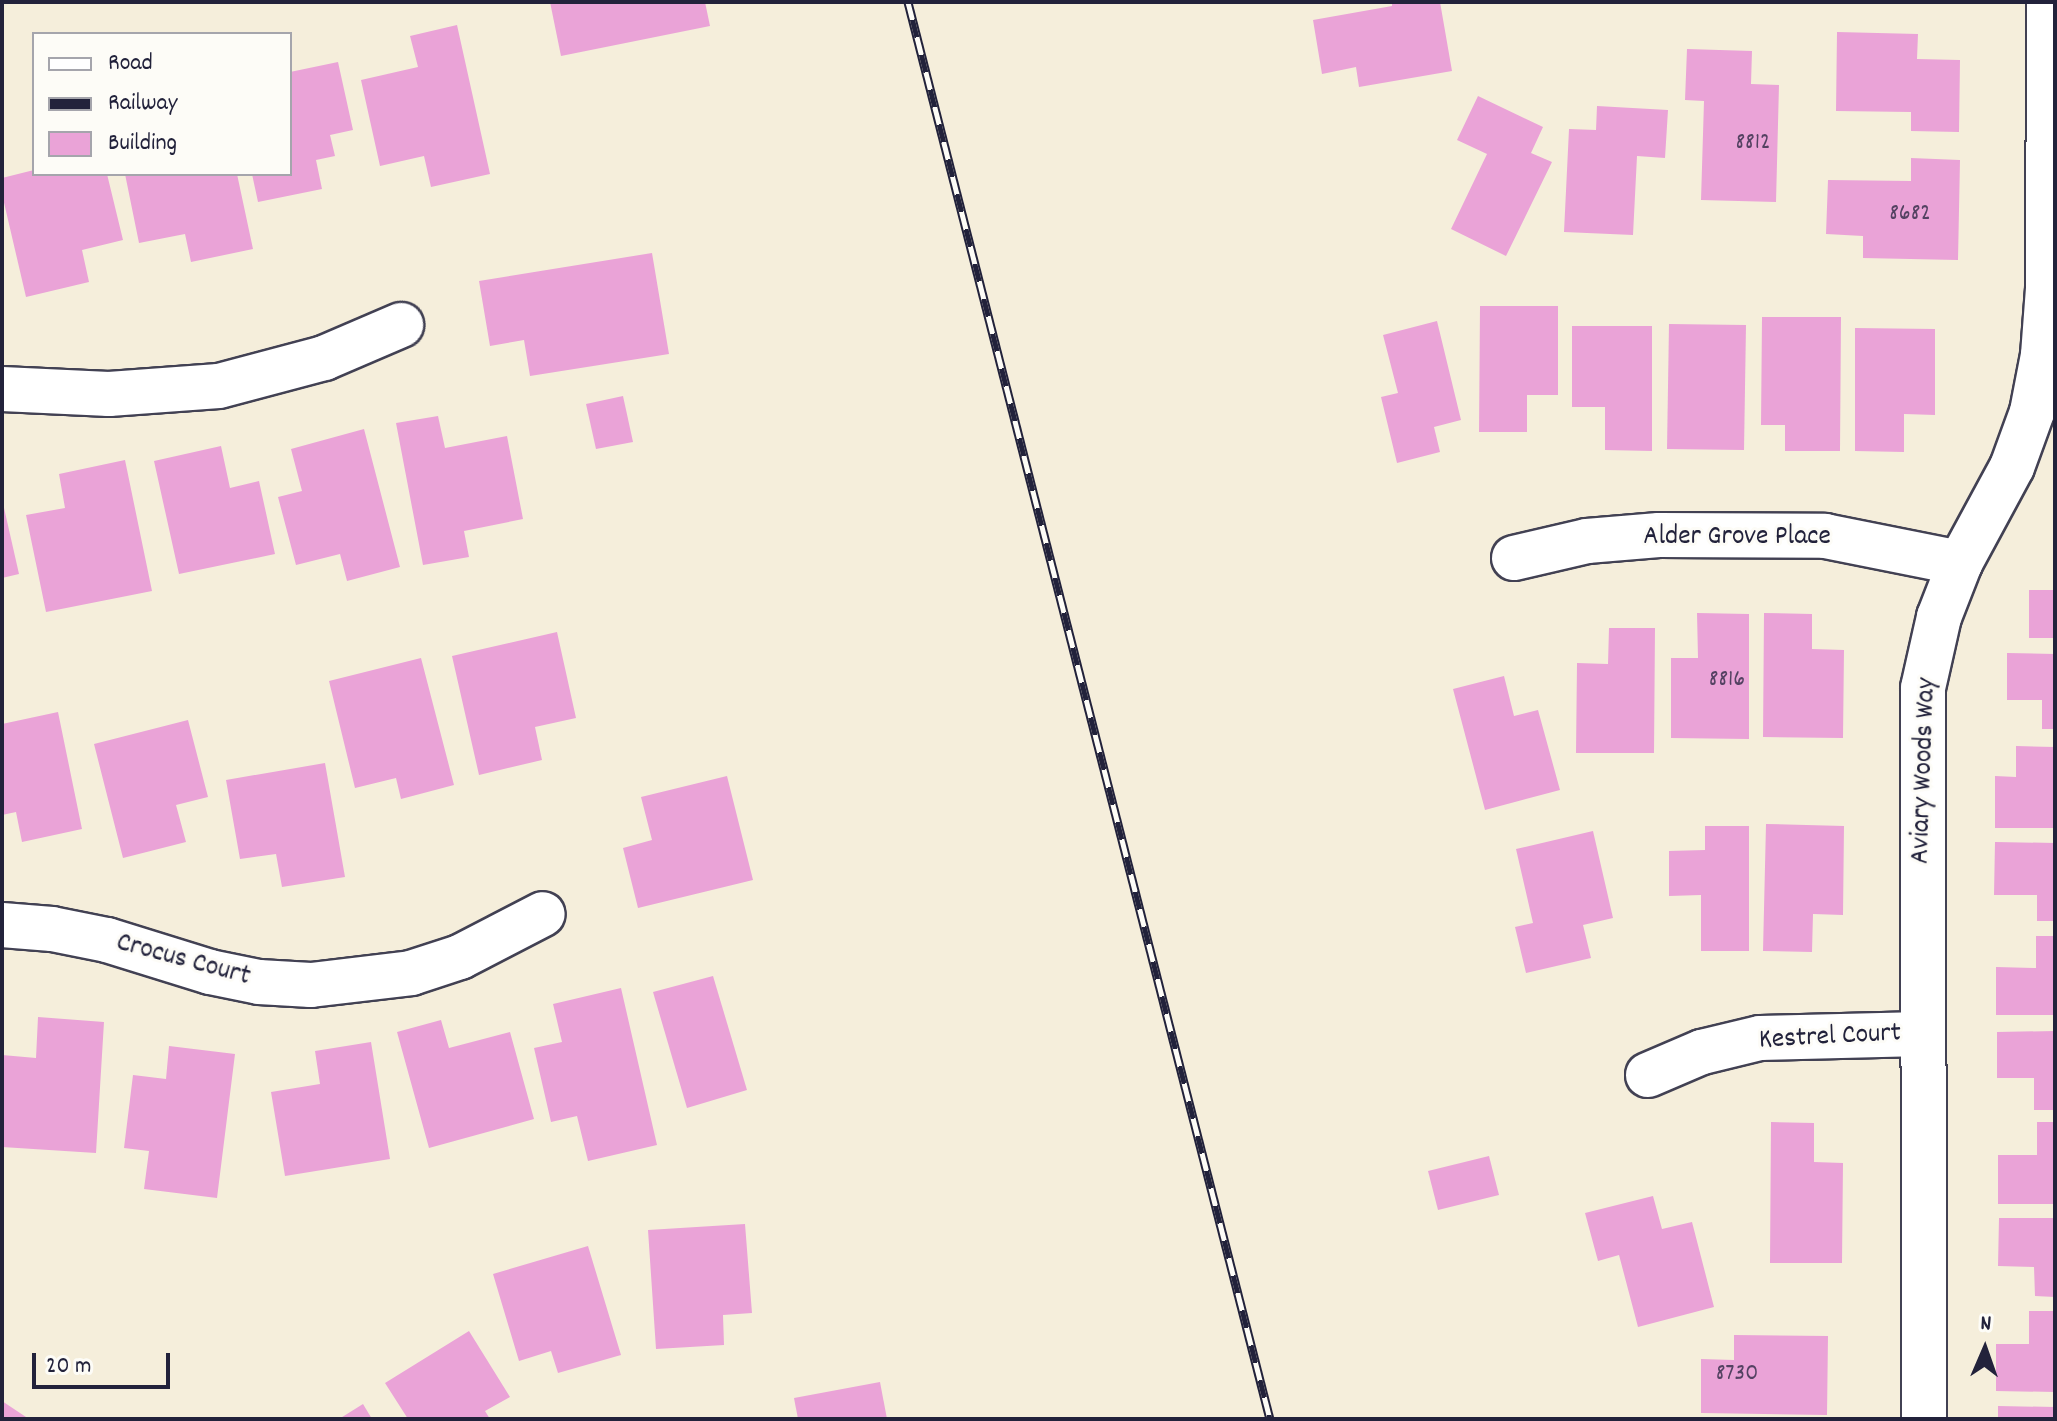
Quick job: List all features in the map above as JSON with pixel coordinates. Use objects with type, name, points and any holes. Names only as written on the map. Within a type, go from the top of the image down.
[{"type":"street","name":"Aviary Woods Way","points":[[1924,1419],[1923,688],[1939,617],[1960,563],[2012,467],[2032,412],[2043,355],[2051,289],[2049,2]]},
{"type":"street","points":[[2,389],[109,394],[219,386],[324,358],[401,325]]},
{"type":"street","name":"Alder Grove Place","points":[[1514,558],[1587,541],[1659,535],[1825,536],[1960,563]]},
{"type":"street","name":"Crocus Court","points":[[2,925],[52,929],[107,940],[210,972],[259,982],[311,985],[362,982],[411,973],[460,957],[543,914]]},
{"type":"street","name":"Kestrel Court","points":[[1648,1075],[1702,1052],[1760,1038],[1922,1034]]},
{"type":"building","points":[[550,2],[705,2],[710,26],[561,56]]},
{"type":"building","points":[[1392,2],[1440,2],[1452,71],[1359,87],[1356,67],[1322,74],[1313,20],[1392,6]]},
{"type":"building","points":[[457,25],[490,174],[431,187],[424,156],[380,166],[361,80],[418,67],[410,36]]},
{"type":"building","points":[[1837,32],[1918,34],[1917,59],[1960,60],[1959,132],[1911,131],[1911,112],[1836,111]]},
{"type":"building","points":[[1687,49],[1752,51],[1751,84],[1779,85],[1776,202],[1701,200],[1704,101],[1685,100]]},
{"type":"building","points":[[338,62],[353,130],[330,135],[335,156],[316,160],[322,189],[258,202],[252,176],[292,176],[292,72]]},
{"type":"building","points":[[1478,96],[1543,127],[1531,153],[1552,162],[1506,256],[1451,229],[1487,154],[1457,140]]},
{"type":"building","points":[[1597,106],[1668,110],[1665,158],[1637,156],[1633,235],[1564,232],[1569,129],[1596,130]]},
{"type":"building","points":[[1911,158],[1960,160],[1958,260],[1863,258],[1863,236],[1826,234],[1828,180],[1911,181]]},
{"type":"building","points":[[32,170],[32,176],[107,176],[123,240],[82,250],[89,282],[26,297],[2,194],[2,178]]},
{"type":"building","points":[[125,176],[237,176],[253,249],[191,262],[185,234],[139,243]]},
{"type":"building","points":[[652,253],[669,354],[530,376],[524,340],[490,346],[479,281]]},
{"type":"building","points":[[1480,306],[1558,306],[1558,395],[1527,395],[1527,432],[1479,432]]},
{"type":"building","points":[[1762,317],[1841,317],[1840,451],[1785,451],[1785,425],[1761,425]]},
{"type":"building","points":[[1437,321],[1461,420],[1434,427],[1440,452],[1397,463],[1381,397],[1398,393],[1383,335]]},
{"type":"building","points":[[1669,324],[1746,325],[1744,450],[1667,449]]},
{"type":"building","points":[[1572,326],[1652,326],[1652,451],[1605,450],[1605,407],[1572,407]]},
{"type":"building","points":[[1855,328],[1935,329],[1935,415],[1904,414],[1904,452],[1855,451]]},
{"type":"building","points":[[623,396],[633,442],[596,449],[586,404]]},
{"type":"building","points":[[438,416],[445,448],[507,436],[523,519],[464,531],[469,557],[423,565],[396,423]]},
{"type":"building","points":[[364,429],[400,567],[347,581],[340,554],[296,565],[278,497],[302,491],[291,449]]},
{"type":"building","points":[[221,446],[230,488],[259,481],[275,554],[179,574],[154,461]]},
{"type":"building","points":[[125,460],[152,591],[46,612],[26,515],[65,508],[59,474]]},
{"type":"building","points":[[2,499],[19,574],[2,578]]},
{"type":"building","points":[[2029,590],[2055,590],[2055,638],[2029,638]]},
{"type":"building","points":[[1697,613],[1749,614],[1749,739],[1671,738],[1671,658],[1698,658]]},
{"type":"building","points":[[1764,613],[1812,614],[1812,649],[1844,650],[1843,738],[1763,737]]},
{"type":"building","points":[[1609,628],[1655,628],[1654,753],[1576,753],[1577,663],[1608,664]]},
{"type":"building","points":[[557,632],[576,718],[535,727],[542,760],[479,775],[452,656]]},
{"type":"building","points":[[2007,653],[2055,654],[2055,729],[2042,729],[2042,700],[2007,700]]},
{"type":"building","points":[[421,658],[454,785],[401,799],[396,778],[355,788],[329,681]]},
{"type":"building","points":[[1504,676],[1514,716],[1538,710],[1560,790],[1485,810],[1453,689]]},
{"type":"building","points":[[58,712],[82,829],[22,842],[16,812],[2,815],[2,724]]},
{"type":"building","points":[[188,720],[208,797],[176,805],[186,842],[123,858],[94,744]]},
{"type":"building","points":[[2016,746],[2055,747],[2055,828],[1995,828],[1995,776],[2016,777]]},
{"type":"building","points":[[325,763],[345,877],[282,887],[276,854],[240,859],[226,780]]},
{"type":"building","points":[[727,776],[753,880],[638,908],[623,848],[652,840],[641,797]]},
{"type":"building","points":[[1766,824],[1844,826],[1843,915],[1813,914],[1812,952],[1763,951]]},
{"type":"building","points":[[1705,826],[1749,826],[1749,951],[1701,951],[1701,895],[1669,896],[1669,851],[1705,850]]},
{"type":"building","points":[[1593,831],[1613,918],[1583,925],[1591,958],[1526,973],[1515,927],[1533,923],[1516,849]]},
{"type":"building","points":[[1995,842],[2055,843],[2055,921],[2037,921],[2037,895],[1994,895]]},
{"type":"building","points":[[2036,936],[2055,936],[2055,1015],[1996,1015],[1996,967],[2036,968]]},
{"type":"building","points":[[713,976],[747,1090],[687,1108],[653,992]]},
{"type":"building","points":[[621,988],[657,1145],[588,1161],[577,1116],[551,1122],[534,1048],[562,1042],[553,1004]]},
{"type":"building","points":[[38,1017],[104,1022],[96,1153],[2,1147],[2,1055],[36,1058]]},
{"type":"building","points":[[441,1020],[449,1048],[510,1032],[534,1119],[429,1148],[397,1032]]},
{"type":"building","points":[[2055,1031],[2055,1110],[2034,1110],[2034,1078],[1997,1078],[1997,1032]]},
{"type":"building","points":[[371,1042],[390,1159],[285,1176],[271,1092],[320,1084],[315,1051]]},
{"type":"building","points":[[169,1046],[235,1054],[217,1198],[144,1189],[149,1151],[124,1148],[133,1075],[166,1079]]},
{"type":"building","points":[[1771,1122],[1814,1123],[1814,1162],[1843,1163],[1842,1263],[1770,1263]]},
{"type":"building","points":[[2037,1122],[2055,1122],[2055,1204],[1998,1204],[1998,1155],[2037,1155]]},
{"type":"building","points":[[1489,1156],[1499,1195],[1438,1210],[1428,1171]]},
{"type":"building","points":[[1653,1196],[1662,1229],[1692,1222],[1714,1307],[1638,1327],[1619,1255],[1598,1261],[1585,1213]]},
{"type":"building","points":[[1999,1218],[2055,1218],[2055,1297],[2035,1296],[2034,1267],[1998,1266]]},
{"type":"building","points":[[745,1224],[752,1313],[723,1315],[724,1345],[656,1349],[648,1230]]},
{"type":"building","points":[[588,1246],[621,1355],[558,1373],[551,1351],[519,1361],[493,1274]]},
{"type":"building","points":[[2029,1311],[2055,1311],[2055,1392],[1996,1391],[1996,1344],[2029,1344]]},
{"type":"building","points":[[469,1331],[510,1397],[485,1411],[490,1419],[408,1419],[385,1383]]},
{"type":"building","points":[[1734,1335],[1828,1336],[1827,1415],[1701,1413],[1701,1359],[1734,1360]]},
{"type":"building","points":[[880,1382],[887,1419],[798,1419],[794,1398]]},
{"type":"building","points":[[2,1401],[29,1419],[2,1419]]},
{"type":"building","points":[[363,1404],[372,1419],[339,1419]]},
{"type":"building","points":[[1998,1406],[2055,1407],[2055,1419],[1998,1419]]},
{"type":"railway","points":[[908,2],[1270,1419]]}]
